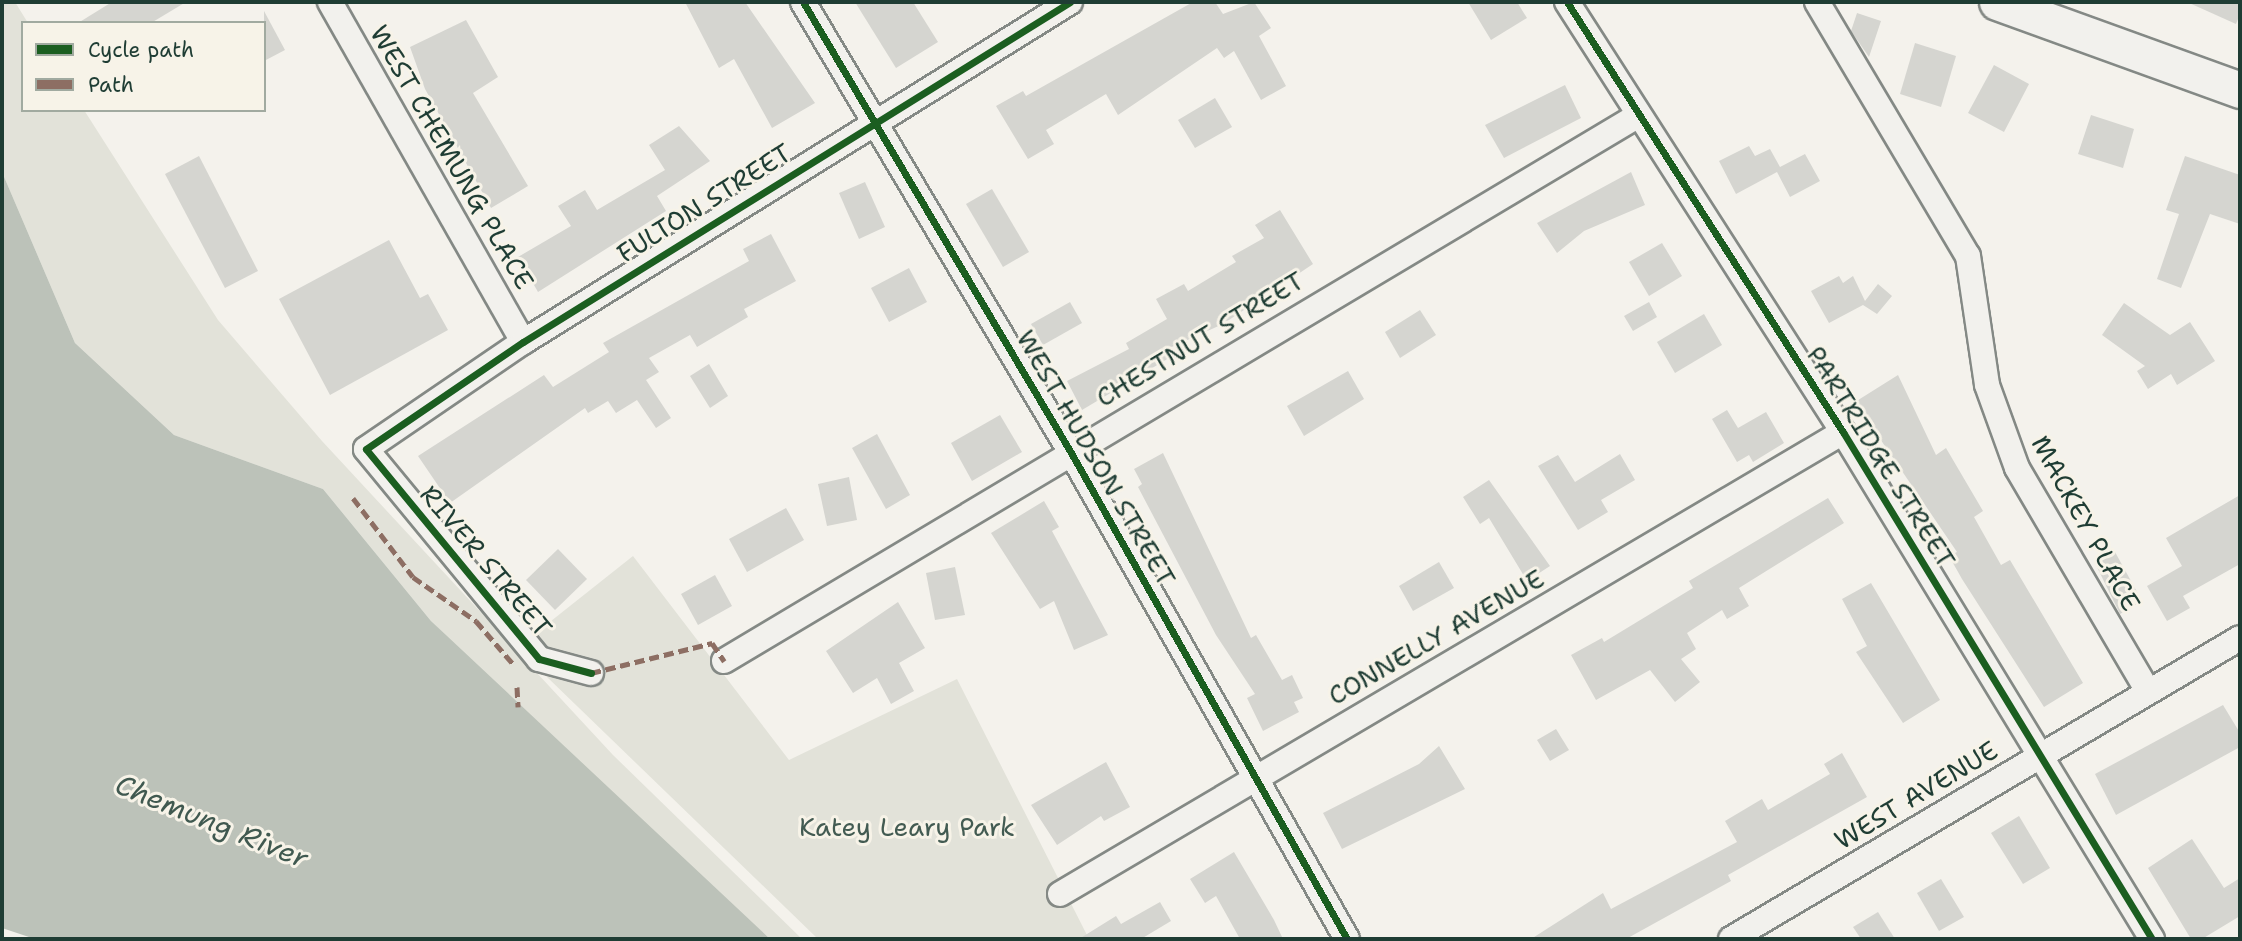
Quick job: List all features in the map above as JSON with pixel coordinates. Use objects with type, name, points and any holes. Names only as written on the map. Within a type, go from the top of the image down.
[{"type":"street","name":"WEST CHEMUNG PLACE","points":[[330,2],[523,342]]},
{"type":"street","name":"WEST HUDSON STREET","points":[[803,2],[871,123],[1070,451],[1347,939]]},
{"type":"street","name":"FULTON STREET","points":[[366,449],[523,342],[871,123],[1070,2]]},
{"type":"street","name":"PARTRIDGE STREET","points":[[1567,2],[1637,116],[1843,432],[2151,939]]},
{"type":"street","name":"MACKEY PLACE","points":[[1817,2],[1968,256],[1987,385],[2017,468],[2148,691]]},
{"type":"street","points":[[1997,2],[2240,90]]},
{"type":"street","name":"CHESTNUT STREET","points":[[724,661],[1070,451],[1637,116]]},
{"type":"street","name":"CONNELLY AVENUE","points":[[1060,894],[1843,432]]},
{"type":"street","name":"RIVER STREET","points":[[366,449],[539,659],[591,673]]},
{"type":"street","name":"WEST AVENUE","points":[[1731,939],[2240,638]]},
{"type":"green space","points":[[2,2],[15,2],[27,21],[21,21],[21,112],[85,112],[218,320],[322,441],[613,755],[802,939],[770,939],[518,707],[431,621],[323,489],[174,435],[75,343],[2,172]]},
{"type":"green space","name":"Katey Leary Park","points":[[633,556],[789,760],[957,679],[1089,939],[818,939],[517,648]]},
{"type":"water","name":"Chemung River","points":[[2,172],[75,343],[174,435],[323,489],[431,621],[770,939],[35,939],[2,928]]},
{"type":"building","points":[[112,2],[186,2],[154,21],[81,21]]},
{"type":"building","points":[[685,2],[745,2],[815,103],[772,128],[734,59],[719,68]]},
{"type":"building","points":[[855,2],[913,2],[938,42],[896,68]]},
{"type":"building","points":[[1193,2],[1215,2],[1223,14],[1254,2],[1271,28],[1259,36],[1286,86],[1261,100],[1234,51],[1224,58],[1217,48],[1118,115],[1106,94],[1046,130],[1054,144],[1028,159],[996,106],[1023,91],[1026,96]]},
{"type":"building","points":[[1468,2],[1517,2],[1527,18],[1491,40]]},
{"type":"building","points":[[2187,2],[2240,2],[2240,14],[2236,24]]},
{"type":"building","points":[[264,11],[285,50],[266,60],[266,21]]},
{"type":"building","points":[[1857,13],[1881,21],[1869,57],[1851,31]]},
{"type":"building","points":[[466,20],[498,77],[473,93],[528,186],[491,208],[425,89],[410,47]]},
{"type":"building","points":[[1915,43],[1956,56],[1941,107],[1900,94]]},
{"type":"building","points":[[1994,65],[2029,84],[2004,132],[1968,113]]},
{"type":"building","points":[[1565,85],[1581,118],[1504,158],[1485,125]]},
{"type":"building","points":[[1215,98],[1232,127],[1195,148],[1178,120]]},
{"type":"building","points":[[2091,115],[2134,129],[2123,168],[2078,154]]},
{"type":"building","points":[[679,126],[710,161],[657,196],[666,211],[538,292],[518,257],[571,226],[558,206],[585,190],[597,210],[665,170],[649,145]]},
{"type":"building","points":[[1749,146],[1755,156],[1770,149],[1780,167],[1805,154],[1820,181],[1790,197],[1777,172],[1736,194],[1719,161]]},
{"type":"building","points":[[199,156],[258,271],[225,288],[165,174]]},
{"type":"building","points":[[2185,156],[2240,175],[2240,224],[2210,214],[2181,288],[2157,279],[2179,214],[2166,210]]},
{"type":"building","points":[[1631,172],[1645,205],[1584,231],[1557,253],[1537,223]]},
{"type":"building","points":[[865,182],[885,227],[859,239],[839,193]]},
{"type":"building","points":[[992,189],[1029,252],[1003,267],[966,204]]},
{"type":"building","points":[[1280,210],[1313,264],[1223,324],[1165,350],[1169,358],[1082,410],[1067,381],[1129,349],[1126,343],[1167,319],[1156,299],[1184,284],[1188,291],[1236,262],[1232,256],[1264,238],[1255,225]]},
{"type":"building","points":[[771,234],[796,281],[744,309],[748,317],[697,347],[690,335],[649,358],[659,372],[646,380],[671,418],[656,428],[637,400],[616,413],[608,401],[588,413],[585,408],[450,503],[418,456],[544,375],[553,387],[609,352],[603,343],[749,261],[743,249]]},
{"type":"building","points":[[389,240],[420,298],[428,294],[448,330],[330,395],[279,299]]},
{"type":"building","points":[[1662,243],[1682,276],[1649,296],[1629,262]]},
{"type":"building","points":[[909,268],[927,302],[889,322],[871,288]]},
{"type":"building","points":[[1839,276],[1843,283],[1853,276],[1865,301],[1878,284],[1892,296],[1877,314],[1863,305],[1829,323],[1811,291]]},
{"type":"building","points":[[1070,302],[1082,323],[1043,345],[1031,324]]},
{"type":"building","points":[[1649,302],[1657,317],[1633,331],[1624,316]]},
{"type":"building","points":[[2124,303],[2170,335],[2190,322],[2215,361],[2177,385],[2171,374],[2148,389],[2137,371],[2145,366],[2102,335]]},
{"type":"building","points":[[1420,310],[1436,335],[1400,358],[1385,332]]},
{"type":"building","points":[[1704,314],[1722,345],[1675,373],[1657,342]]},
{"type":"building","points":[[709,364],[728,396],[710,408],[690,376]]},
{"type":"building","points":[[1348,371],[1364,399],[1304,436],[1287,406]]},
{"type":"building","points":[[1898,375],[1936,455],[1946,448],[1983,511],[1974,517],[2001,565],[2010,560],[2083,683],[2044,707],[1949,556],[1957,552],[1855,402]]},
{"type":"building","points":[[1727,410],[1738,428],[1766,412],[1784,443],[1753,462],[1749,455],[1737,462],[1712,419]]},
{"type":"building","points":[[1000,415],[1022,452],[972,481],[951,443]]},
{"type":"building","points":[[877,434],[910,495],[886,509],[852,448]]},
{"type":"building","points":[[1163,453],[1251,638],[1256,635],[1282,680],[1292,675],[1303,698],[1294,702],[1299,712],[1263,731],[1247,698],[1255,694],[1216,635],[1138,487],[1142,484],[1134,469]]},
{"type":"building","points":[[1620,454],[1635,480],[1601,500],[1608,512],[1578,530],[1538,466],[1558,455],[1575,482]]},
{"type":"building","points":[[849,477],[857,520],[827,526],[818,484]]},
{"type":"building","points":[[1489,480],[1550,566],[1527,581],[1489,518],[1480,524],[1463,497]]},
{"type":"building","points":[[2240,495],[2240,564],[2183,596],[2190,608],[2167,621],[2147,586],[2182,566],[2166,538]]},
{"type":"building","points":[[1828,498],[1844,523],[1739,588],[1749,606],[1727,619],[1722,610],[1687,633],[1696,649],[1681,659],[1700,682],[1675,702],[1650,670],[1596,700],[1571,655],[1602,638],[1604,642],[1693,588],[1689,581]]},
{"type":"building","points":[[1044,501],[1059,527],[1052,531],[1108,635],[1074,650],[1054,601],[1040,609],[991,533]]},
{"type":"building","points":[[786,508],[804,540],[747,572],[729,539]]},
{"type":"building","points":[[558,549],[587,579],[555,610],[526,580]]},
{"type":"building","points":[[2115,552],[2142,601],[2120,614],[2095,563]]},
{"type":"building","points":[[1439,562],[1454,588],[1413,611],[1399,586]]},
{"type":"building","points":[[955,567],[965,615],[935,620],[926,573]]},
{"type":"building","points":[[715,575],[732,606],[698,625],[681,594]]},
{"type":"building","points":[[1871,583],[1940,700],[1903,723],[1856,652],[1867,646],[1842,599]]},
{"type":"building","points":[[898,602],[925,648],[899,663],[914,691],[891,704],[877,678],[853,693],[826,651]]},
{"type":"building","points":[[2223,705],[2240,733],[2240,747],[2116,815],[2095,774]]},
{"type":"building","points":[[1556,729],[1569,750],[1550,761],[1537,740]]},
{"type":"building","points":[[1439,746],[1465,789],[1342,849],[1323,813],[1419,764]]},
{"type":"building","points":[[1842,753],[1867,797],[1728,875],[1731,881],[1626,939],[1531,939],[1603,893],[1611,909],[1737,842],[1725,821],[1762,799],[1768,810],[1830,774],[1824,764]]},
{"type":"building","points":[[1106,762],[1130,807],[1104,821],[1101,816],[1057,845],[1031,805]]},
{"type":"building","points":[[2019,816],[2050,868],[2023,884],[1991,833]]},
{"type":"building","points":[[2192,839],[2224,888],[2240,878],[2240,916],[2202,939],[2191,939],[2148,868]]},
{"type":"building","points":[[1234,852],[1283,939],[1240,939],[1216,896],[1205,903],[1190,879]]},
{"type":"building","points":[[1941,879],[1964,917],[1939,931],[1917,893]]},
{"type":"building","points":[[1160,902],[1171,921],[1141,939],[1079,939],[1116,916],[1121,924]]},
{"type":"building","points":[[1878,912],[1895,939],[1861,939],[1853,927]]},
{"type":"marked path","points":[[353,498],[413,577],[476,621],[514,665]]},
{"type":"marked path","points":[[591,673],[712,643],[724,661]]},
{"type":"marked path","points":[[517,687],[518,707]]},
{"type":"cycle path","points":[[803,2],[1070,451],[1347,939]]},
{"type":"cycle path","points":[[591,673],[539,659],[366,449],[523,342],[1070,2]]},
{"type":"cycle path","points":[[1567,2],[1843,432],[2152,939]]}]
